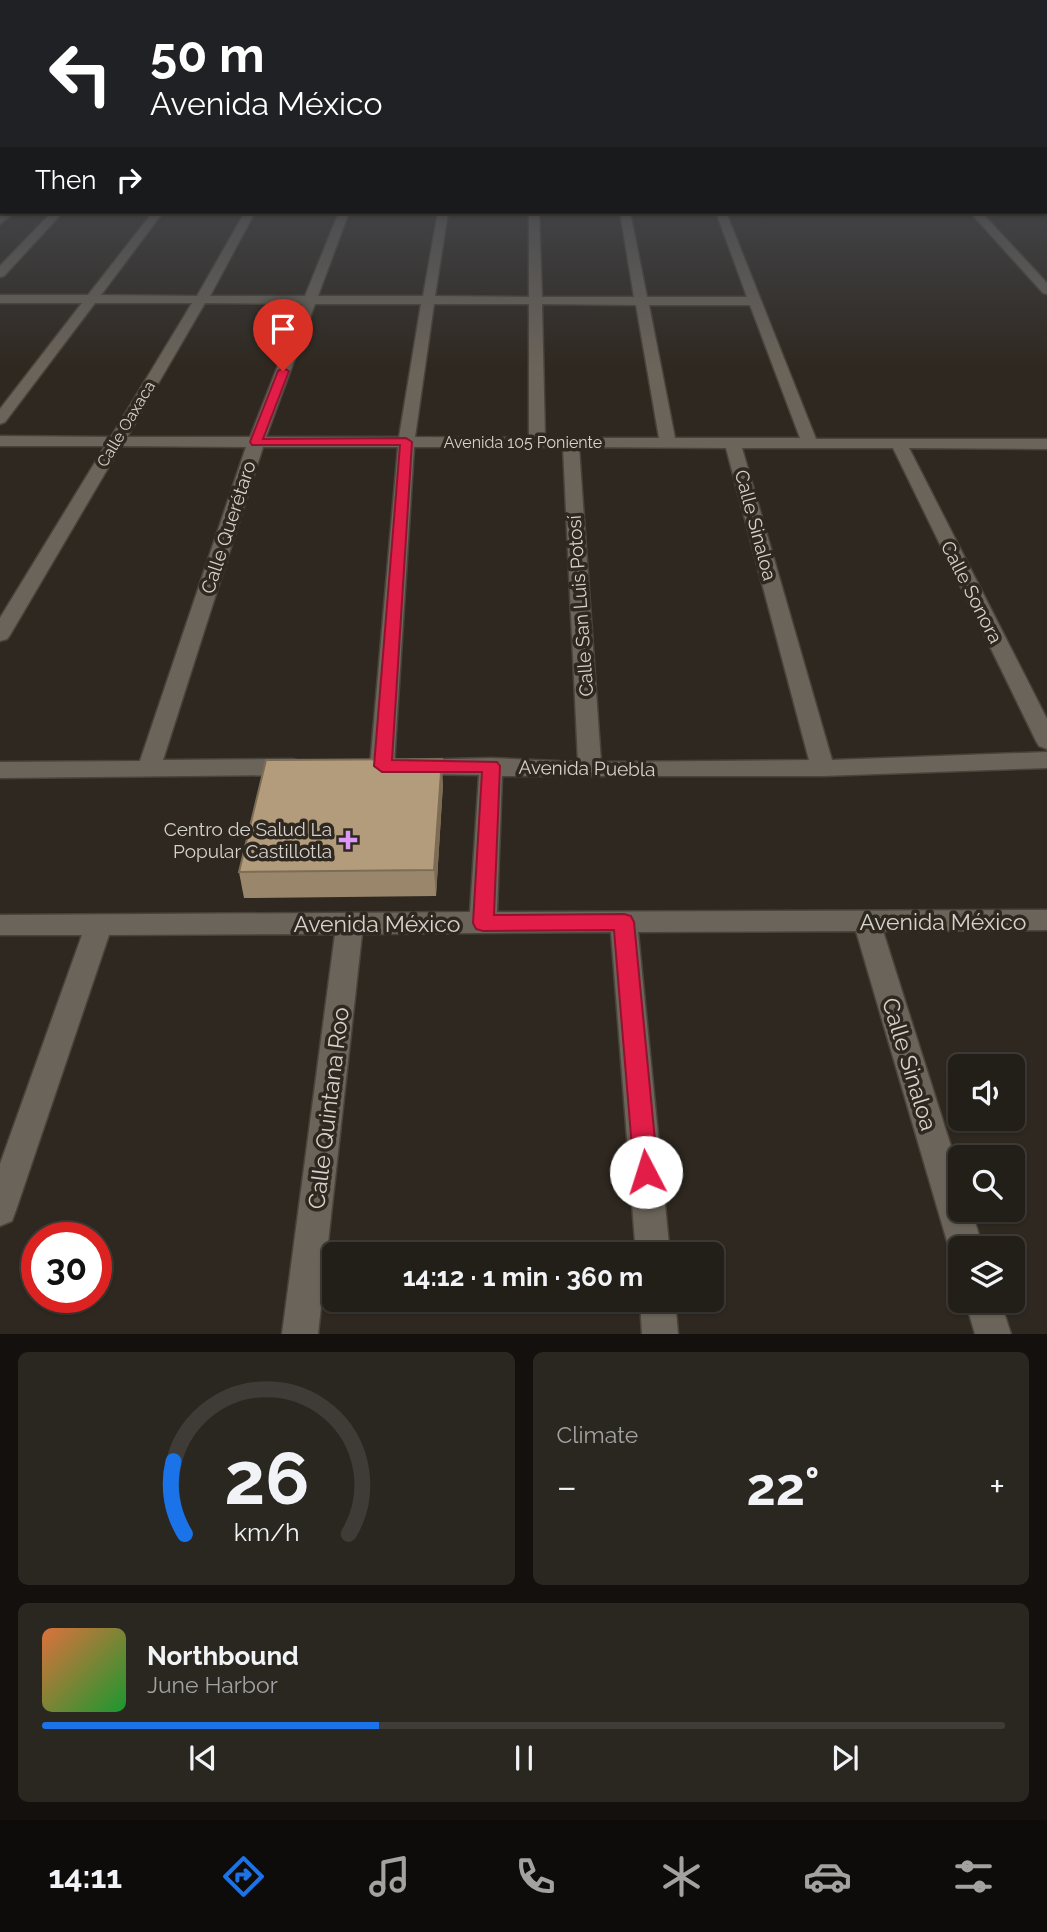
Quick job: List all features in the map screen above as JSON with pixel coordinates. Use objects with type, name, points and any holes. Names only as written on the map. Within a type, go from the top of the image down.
[{"type":"street","points":[[0,273],[28,243]]},
{"type":"street","points":[[0,419],[134,243]]},
{"type":"street","name":"Calle Oaxaca","points":[[0,635],[233,243]]},
{"type":"street","name":"Calle Querétaro","points":[[149,767],[256,442],[332,243]]},
{"type":"street","points":[[382,766],[406,442],[438,243]]},
{"type":"street","points":[[534,243],[537,442]]},
{"type":"street","points":[[631,243],[668,443]]},
{"type":"street","points":[[733,243],[810,443]]},
{"type":"street","points":[[1004,243],[1047,290]]},
{"type":"street","points":[[0,247],[20,252]]},
{"type":"street","points":[[0,257],[20,252]]},
{"type":"street","points":[[0,299],[755,301]]},
{"type":"street","name":"Avenida 105 Poniente","points":[[0,441],[1047,444]]},
{"type":"street","name":"Calle San Luis Potosí","points":[[571,442],[590,770]]},
{"type":"street","name":"Calle Sinaloa","points":[[733,443],[823,768]]},
{"type":"street","name":"Calle Sonora","points":[[898,443],[1047,741]]},
{"type":"street","name":"Avenida Puebla","points":[[355,766],[491,766],[590,770],[823,768],[1047,760]]},
{"type":"street","points":[[0,770],[314,766]]},
{"type":"street","points":[[483,923],[491,766]]},
{"type":"street","name":"Avenida México","points":[[0,925],[1047,920]]},
{"type":"street","name":"Calle Sinaloa","points":[[866,921],[962,1236]]},
{"type":"street","points":[[624,922],[652,1242]]},
{"type":"street","name":"Calle Quintana Roo","points":[[300,1334],[350,923]]},
{"type":"street","points":[[0,1210],[99,925]]},
{"type":"street","points":[[658,1312],[660,1334]]},
{"type":"street","points":[[986,1313],[992,1334]]},
{"type":"building","name":"Centro de Salud La Popular Castillotla","points":[[442,759],[434,870],[239,872],[266,760]]},
{"type":"place","name":"Centro de Salud La Popular Castillotla","points":[[348,840]]},
{"type":"route","points":[[283,371],[256,442],[406,442],[382,766],[491,766],[483,923],[624,922],[646,1172]]}]
